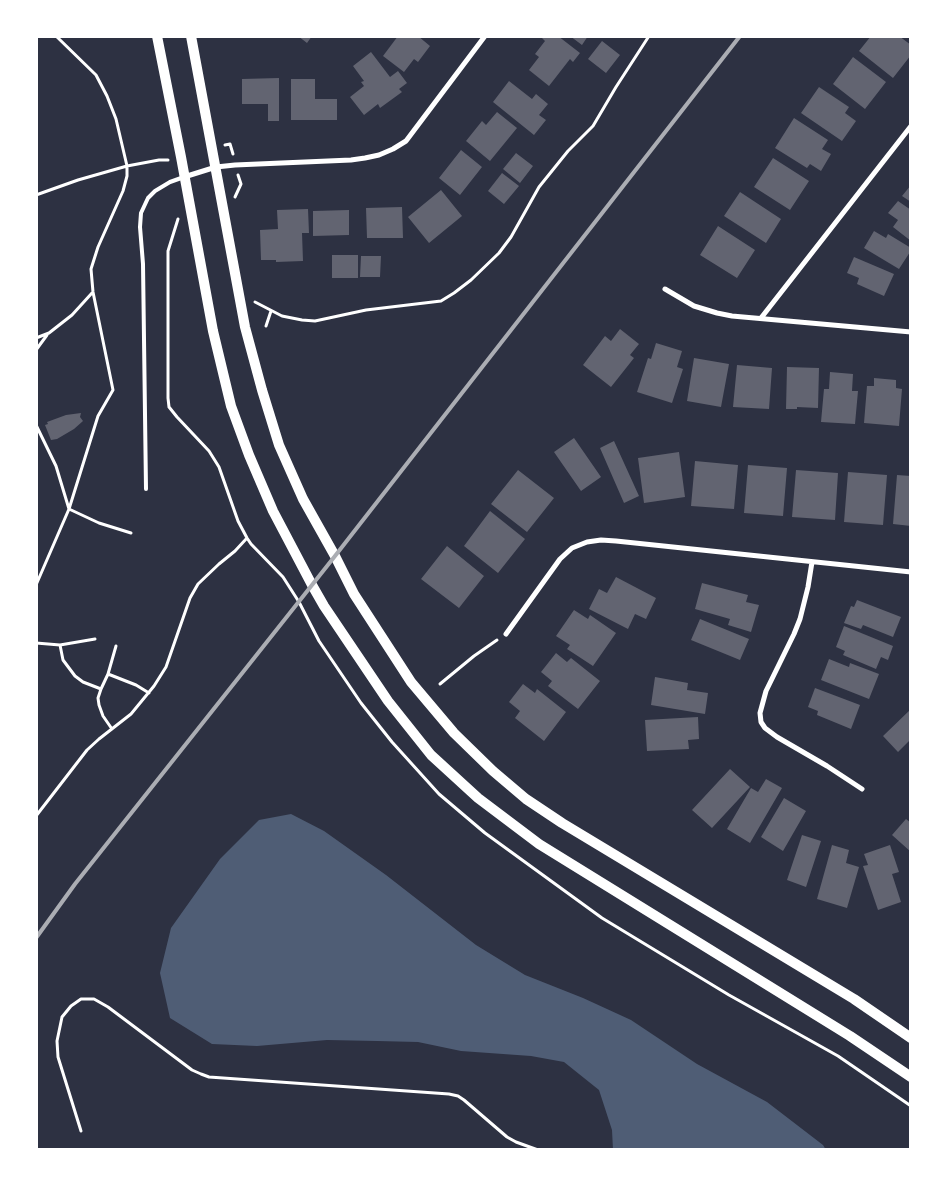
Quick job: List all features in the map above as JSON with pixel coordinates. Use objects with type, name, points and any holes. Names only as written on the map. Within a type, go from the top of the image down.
[{"type":"main road","points":[[157,36],[213,331],[231,406],[273,511],[312,585],[388,701],[431,755],[478,798],[539,844],[850,1036],[911,1077]]},
{"type":"main road","points":[[190,36],[245,327],[279,445],[303,498],[354,594],[411,682],[454,733],[493,771],[526,798],[562,823],[854,999],[911,1038]]},
{"type":"street","points":[[184,177],[216,167],[351,160],[379,155],[393,149],[406,141],[485,36]]},
{"type":"street","points":[[761,318],[911,126]]},
{"type":"street","points":[[665,289],[694,306],[732,316],[911,332]]},
{"type":"street","points":[[506,634],[560,559],[572,548],[587,542],[601,540],[616,541],[911,572]]},
{"type":"street","points":[[812,562],[800,618],[766,691],[760,713],[761,722],[765,728],[777,737],[820,761],[862,789]]},
{"type":"lane","points":[[146,489],[141,213],[148,198],[155,191],[170,182],[184,177]]},
{"type":"path","points":[[36,586],[69,509],[98,416],[113,390],[93,292],[91,269],[98,247],[124,191],[127,176],[116,119],[100,82],[96,75],[56,36]]},
{"type":"path","points":[[255,302],[282,316],[302,320],[315,320],[366,310],[441,301],[454,293],[471,280],[499,252],[511,236],[539,187],[568,151],[593,126],[649,36]]},
{"type":"path","points":[[36,195],[126,166],[166,160]]},
{"type":"path","points":[[235,198],[241,184]]},
{"type":"path","points":[[36,350],[49,333],[72,315],[93,292]]},
{"type":"path","points":[[266,326],[271,311]]},
{"type":"path","points":[[36,338],[49,333]]},
{"type":"path","points":[[36,425],[56,466],[69,509],[99,523],[131,533]]},
{"type":"path","points":[[36,816],[87,750],[131,714],[149,693],[166,667],[190,598],[198,584],[247,538]]},
{"type":"path","points":[[440,684],[474,656],[506,634]]},
{"type":"path","points":[[36,643],[60,645],[95,639]]},
{"type":"path","points":[[60,645],[63,660],[75,676],[83,682],[101,689]]},
{"type":"path","points":[[112,728],[103,716],[98,698],[108,674],[116,646]]},
{"type":"path","points":[[108,674],[136,685],[149,693]]},
{"type":"path","points":[[81,1131],[58,1057],[58,1041],[62,1017],[71,1006],[81,999],[94,999],[108,1007],[192,1070],[209,1077],[450,1094],[464,1100],[516,1142],[538,1150]]},
{"type":"water","points":[[291,814],[324,831],[386,875],[476,945],[525,975],[631,1020],[697,1064],[767,1102],[823,1145],[826,1150],[613,1150],[612,1130],[599,1090],[564,1062],[531,1056],[461,1051],[418,1042],[327,1040],[257,1046],[212,1044],[170,1018],[160,973],[171,928],[220,859],[259,820]]},
{"type":"building","points":[[298,36],[312,36],[307,43]]},
{"type":"building","points":[[398,36],[418,36],[430,46],[418,62],[414,59],[404,72],[383,56]]},
{"type":"building","points":[[543,36],[558,36],[580,53],[573,62],[570,59],[549,86],[529,70],[539,57],[535,54],[545,41],[542,38]]},
{"type":"building","points":[[570,36],[588,36],[582,45]]},
{"type":"building","points":[[871,36],[899,36],[911,45],[911,55],[893,78],[859,51]]},
{"type":"building","points":[[602,41],[620,55],[606,73],[588,59]]},
{"type":"building","points":[[371,52],[390,77],[398,71],[407,83],[399,89],[402,92],[380,108],[378,104],[364,115],[350,97],[364,86],[361,82],[364,81],[353,66]]},
{"type":"building","points":[[853,57],[886,82],[865,109],[833,84]]},
{"type":"building","points":[[279,78],[279,121],[268,121],[268,104],[242,104],[242,79]]},
{"type":"building","points":[[291,79],[315,79],[315,99],[337,99],[337,120],[291,120]]},
{"type":"building","points":[[509,81],[532,99],[536,94],[548,104],[539,115],[546,120],[534,135],[493,102]]},
{"type":"building","points":[[819,87],[849,107],[845,113],[856,121],[842,141],[801,113]]},
{"type":"building","points":[[497,112],[517,128],[490,161],[466,141],[482,121],[486,125]]},
{"type":"building","points":[[794,118],[828,140],[822,149],[831,154],[821,171],[810,164],[807,168],[775,148]]},
{"type":"building","points":[[461,150],[482,167],[460,195],[439,178]]},
{"type":"building","points":[[516,153],[533,166],[520,183],[503,169]]},
{"type":"building","points":[[773,158],[809,181],[790,210],[754,187]]},
{"type":"building","points":[[502,173],[519,186],[504,204],[488,191]]},
{"type":"building","points":[[911,185],[911,202],[902,196]]},
{"type":"building","points":[[441,190],[462,216],[429,243],[408,217]]},
{"type":"building","points":[[740,192],[781,219],[766,243],[724,216]]},
{"type":"building","points":[[898,201],[911,210],[911,241],[893,227],[898,220],[888,213]]},
{"type":"building","points":[[402,207],[403,238],[367,238],[366,208]]},
{"type":"building","points":[[308,209],[309,233],[302,233],[303,261],[276,262],[276,260],[261,260],[260,230],[278,229],[277,210]]},
{"type":"building","points":[[349,210],[349,235],[313,236],[313,211]]},
{"type":"building","points":[[718,226],[755,250],[737,278],[700,255]]},
{"type":"building","points":[[874,231],[886,238],[888,234],[911,248],[899,269],[864,248]]},
{"type":"building","points":[[332,255],[358,255],[358,278],[332,278]]},
{"type":"building","points":[[361,256],[381,256],[380,277],[360,277]]},
{"type":"building","points":[[854,257],[894,274],[884,296],[857,284],[859,278],[847,273]]},
{"type":"building","points":[[620,329],[639,344],[630,355],[634,358],[611,387],[583,365],[605,336],[611,341]]},
{"type":"building","points":[[656,343],[682,351],[677,367],[683,369],[672,403],[637,392],[648,358],[651,359]]},
{"type":"building","points":[[694,358],[729,364],[721,407],[687,401]]},
{"type":"building","points":[[737,365],[772,368],[769,409],[733,407]]},
{"type":"building","points":[[787,367],[819,368],[818,408],[797,407],[797,409],[786,409]]},
{"type":"building","points":[[830,372],[853,374],[852,391],[858,391],[855,424],[821,422],[824,389],[829,389]]},
{"type":"building","points":[[874,378],[896,380],[896,388],[902,389],[899,426],[864,423],[867,386],[874,386]]},
{"type":"building","points":[[81,413],[80,417],[83,421],[74,429],[57,439],[51,440],[45,425],[48,424],[47,422],[66,415]]},
{"type":"building","points":[[574,438],[601,477],[581,491],[554,452]]},
{"type":"building","points":[[614,441],[639,496],[624,503],[600,448]]},
{"type":"building","points":[[679,452],[685,497],[644,503],[638,458]]},
{"type":"building","points":[[695,461],[738,465],[734,509],[691,506]]},
{"type":"building","points":[[748,465],[787,468],[783,516],[744,513]]},
{"type":"building","points":[[518,470],[554,498],[527,532],[491,504]]},
{"type":"building","points":[[796,470],[838,473],[835,520],[792,517]]},
{"type":"building","points":[[848,472],[887,475],[883,525],[844,522]]},
{"type":"building","points":[[897,475],[911,476],[911,526],[893,524]]},
{"type":"building","points":[[490,511],[525,539],[498,573],[464,546]]},
{"type":"building","points":[[447,546],[484,576],[459,608],[421,579]]},
{"type":"building","points":[[616,577],[656,598],[646,619],[635,614],[628,629],[589,609],[599,589],[607,593]]},
{"type":"building","points":[[702,583],[748,595],[746,602],[759,605],[751,632],[728,625],[730,619],[695,609]]},
{"type":"building","points":[[857,600],[901,617],[893,637],[863,625],[861,629],[844,623],[851,606],[854,607]]},
{"type":"building","points":[[574,610],[588,619],[590,615],[616,633],[593,666],[567,649],[570,645],[556,636]]},
{"type":"building","points":[[700,619],[749,639],[740,660],[691,640]]},
{"type":"building","points":[[844,626],[893,646],[888,660],[881,657],[876,669],[843,655],[845,651],[836,647]]},
{"type":"building","points":[[556,653],[567,662],[571,658],[600,681],[578,709],[548,686],[552,681],[541,672]]},
{"type":"building","points":[[829,659],[849,667],[850,663],[879,674],[869,699],[821,680]]},
{"type":"building","points":[[655,677],[688,683],[687,690],[708,693],[705,714],[651,705]]},
{"type":"building","points":[[523,684],[535,693],[537,689],[566,712],[544,741],[515,718],[520,711],[509,702]]},
{"type":"building","points":[[815,688],[860,705],[851,729],[817,715],[818,711],[808,707]]},
{"type":"building","points":[[911,709],[911,739],[898,752],[883,736]]},
{"type":"building","points":[[698,717],[699,739],[688,740],[689,749],[647,751],[645,720]]},
{"type":"building","points":[[730,769],[750,787],[712,828],[692,810]]},
{"type":"building","points":[[766,779],[782,788],[750,843],[727,829],[751,788],[758,792]]},
{"type":"building","points":[[784,798],[806,811],[783,851],[761,837]]},
{"type":"building","points":[[906,819],[911,823],[911,852],[892,835]]},
{"type":"building","points":[[802,835],[821,841],[806,887],[787,880]]},
{"type":"building","points":[[832,845],[849,850],[846,863],[859,867],[847,908],[817,899]]},
{"type":"building","points":[[890,845],[899,872],[892,874],[901,902],[878,910],[863,866],[868,865],[864,854]]},
{"type":"railway","points":[[36,938],[75,884],[335,556],[740,36]]}]
